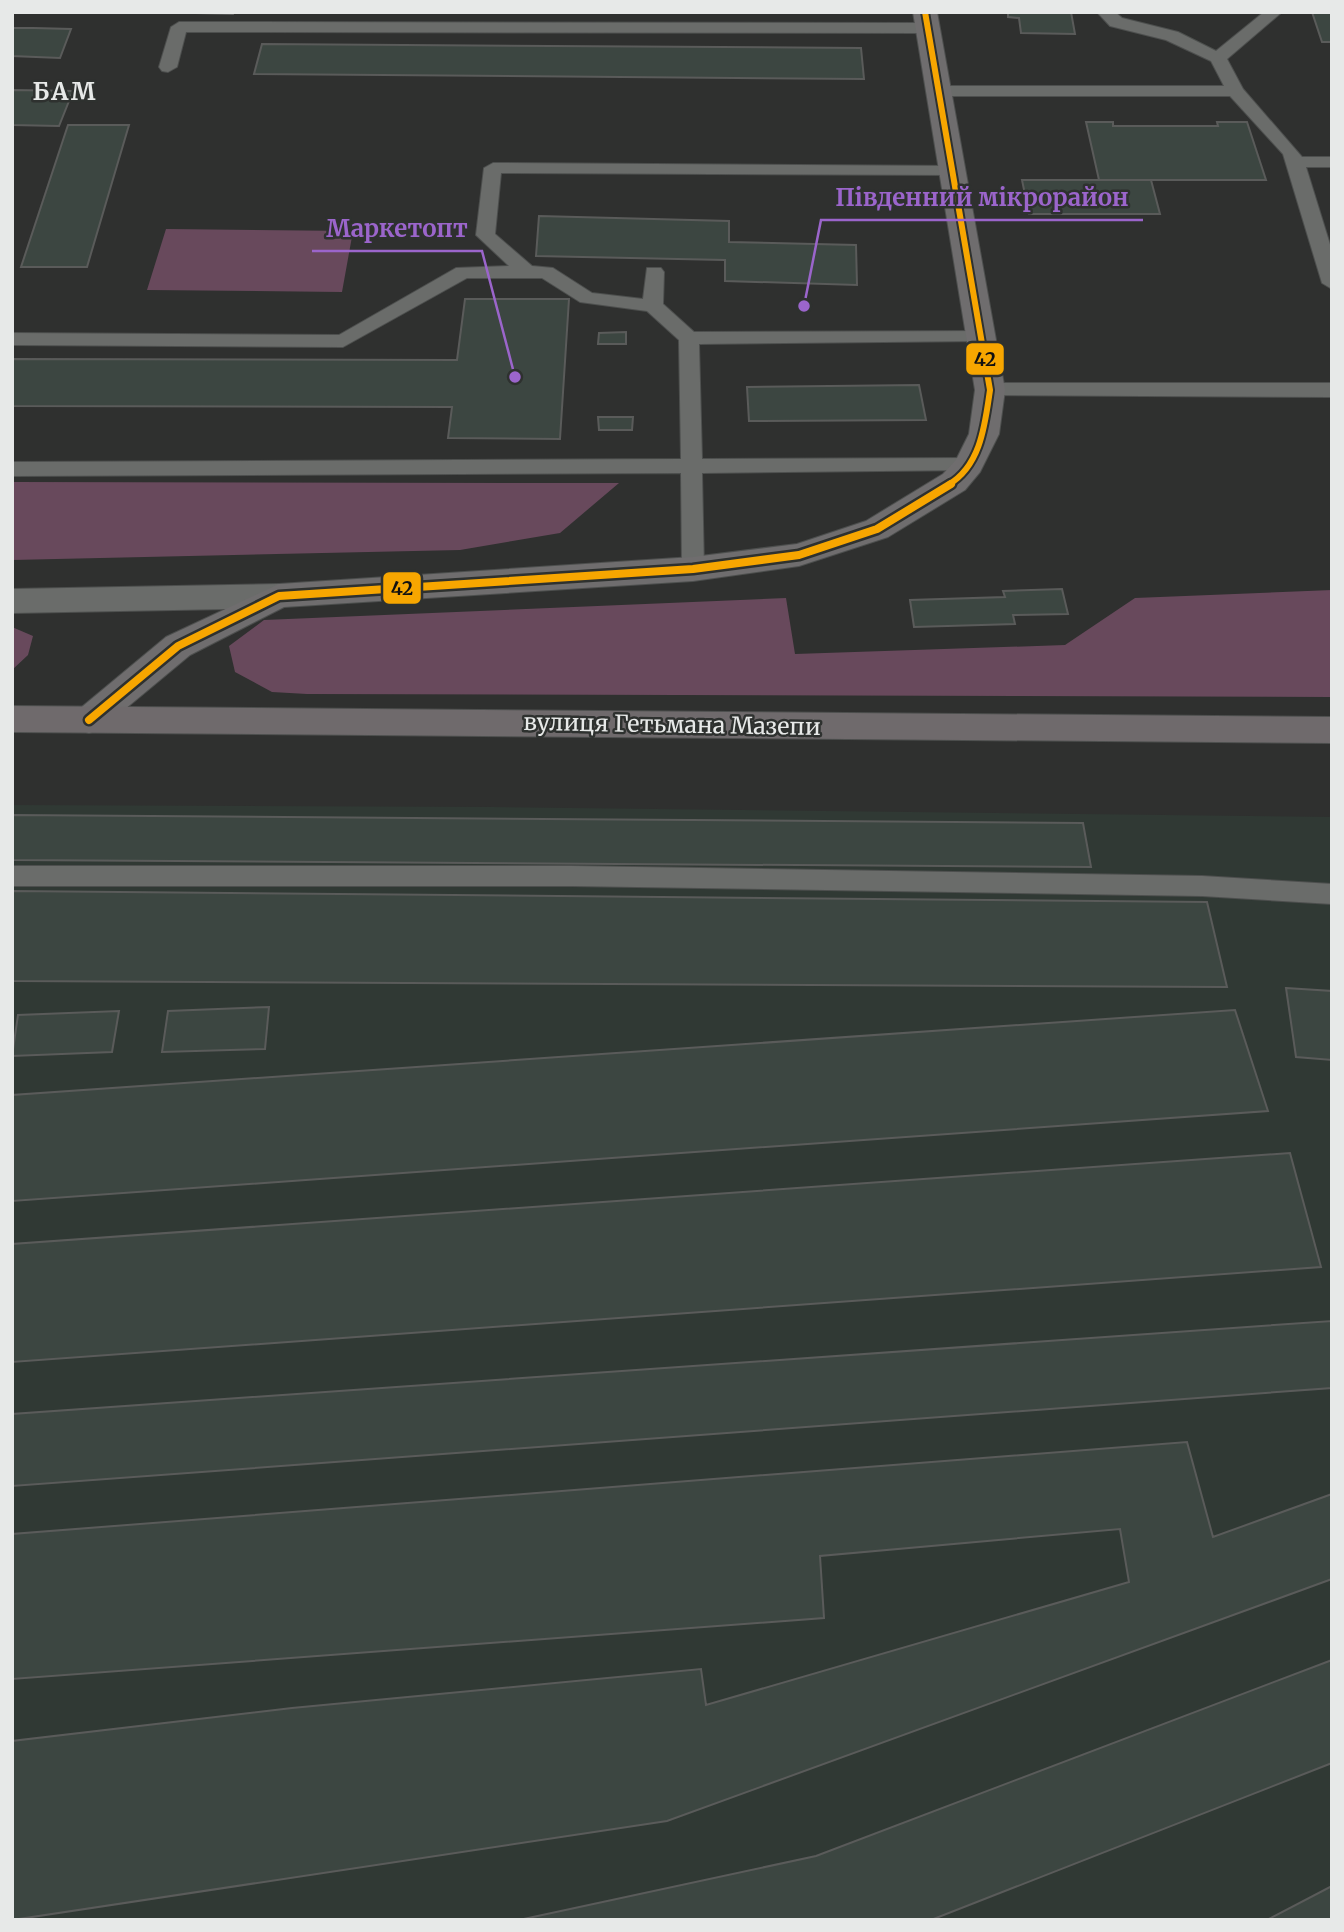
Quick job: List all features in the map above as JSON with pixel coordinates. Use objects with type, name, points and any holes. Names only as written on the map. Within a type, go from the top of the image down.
[{"type":"highway","name":"вулиця Гетьмана Мазепи","points":[[12,719],[1332,730]]},
{"type":"street","points":[[12,601],[279,596],[693,569],[799,555],[877,529],[954,482],[969,465],[984,434],[990,390],[927,20]]},
{"type":"street","points":[[89,720],[178,646],[279,596]]},
{"type":"lane","points":[[834,12],[853,28]]},
{"type":"lane","points":[[1105,12],[1116,22],[1172,36],[1218,58],[1235,91],[1292,153],[1332,283]]},
{"type":"lane","points":[[1218,58],[1274,12]]},
{"type":"lane","points":[[168,67],[179,27],[853,28],[927,20]]},
{"type":"lane","points":[[940,91],[1235,91]]},
{"type":"lane","points":[[1296,162],[1332,162]]},
{"type":"lane","points":[[527,272],[485,235],[494,168],[953,170]]},
{"type":"lane","points":[[12,339],[343,341],[463,272],[546,272],[587,298],[653,306],[689,338],[982,335]]},
{"type":"lane","points":[[653,306],[654,272]]},
{"type":"lane","points":[[689,338],[693,569]]},
{"type":"lane","points":[[990,390],[1332,390]]},
{"type":"lane","points":[[12,469],[969,465]]},
{"type":"lane","points":[[12,876],[613,877],[1202,886],[1332,894]]},
{"type":"shaded area","points":[[166,229],[353,231],[342,292],[147,290]]},
{"type":"shaded area","points":[[12,482],[619,483],[560,533],[460,550],[12,560]]},
{"type":"shaded area","points":[[1332,590],[1332,697],[307,694],[272,692],[235,672],[229,646],[264,620],[786,598],[795,654],[1065,645],[1135,598]]},
{"type":"shaded area","points":[[12,627],[33,636],[28,655],[12,670]]},
{"type":"shaded area","points":[[12,805],[492,807],[1332,817],[1332,1920],[12,1920]]},
{"type":"building","points":[[157,12],[234,12],[233,14]]},
{"type":"building","points":[[1008,12],[1071,12],[1075,34],[1021,33],[1019,18],[1008,17]]},
{"type":"building","points":[[1312,12],[1332,12],[1332,42],[1322,42]]},
{"type":"building","points":[[12,28],[71,29],[60,58],[12,56]]},
{"type":"building","points":[[262,44],[861,48],[864,79],[254,74]]},
{"type":"building","points":[[12,90],[73,91],[59,126],[12,125]]},
{"type":"building","points":[[1086,122],[1113,122],[1113,126],[1218,126],[1217,122],[1247,122],[1266,180],[1099,180]]},
{"type":"building","points":[[68,125],[129,125],[87,267],[21,267]]},
{"type":"building","points":[[1022,180],[1151,180],[1160,214],[1029,214]]},
{"type":"building","points":[[539,216],[729,221],[729,242],[856,245],[857,285],[725,281],[725,260],[536,256]]},
{"type":"building","points":[[465,299],[569,299],[560,439],[448,438],[452,407],[12,406],[12,359],[457,360]]},
{"type":"building","points":[[626,332],[626,344],[598,344],[599,333]]},
{"type":"building","points":[[919,385],[926,420],[749,421],[747,387]]},
{"type":"building","points":[[598,417],[633,417],[632,430],[599,430]]},
{"type":"building","points":[[1062,589],[1068,614],[1013,615],[1015,624],[914,627],[910,600],[1005,597],[1003,591]]},
{"type":"building","points":[[12,815],[1083,823],[1091,867],[12,860]]},
{"type":"building","points":[[12,891],[1207,902],[1227,987],[12,981]]},
{"type":"building","points":[[1286,988],[1332,991],[1332,1060],[1296,1057]]},
{"type":"building","points":[[269,1007],[265,1049],[162,1052],[168,1011]]},
{"type":"building","points":[[1235,1010],[1268,1111],[12,1201],[12,1095]]},
{"type":"building","points":[[119,1011],[112,1052],[12,1056],[18,1015]]},
{"type":"building","points":[[1290,1153],[1321,1267],[12,1362],[12,1244]]},
{"type":"building","points":[[1332,1321],[1332,1388],[12,1486],[12,1414]]},
{"type":"building","points":[[1187,1442],[1213,1537],[1332,1494],[1332,1579],[667,1821],[12,1920],[12,1741],[292,1708],[701,1669],[706,1705],[1129,1582],[1120,1529],[820,1556],[824,1618],[12,1679],[12,1534]]},
{"type":"building","points":[[1332,1660],[1332,1763],[931,1920],[519,1920],[816,1856]]},
{"type":"building","points":[[1332,1886],[1332,1920],[1267,1920]]},
{"type":"transit line","name":"42","points":[[89,720],[178,646],[279,596],[693,569],[799,555],[877,529],[954,482],[969,465],[984,434],[990,390],[925,12]]},
{"type":"place","name":"Південний мікрорайон","points":[[804,306]]},
{"type":"place","name":"Маркетопт","points":[[515,377]]},
{"type":"district","name":"БАМ","points":[[65,91]]}]
